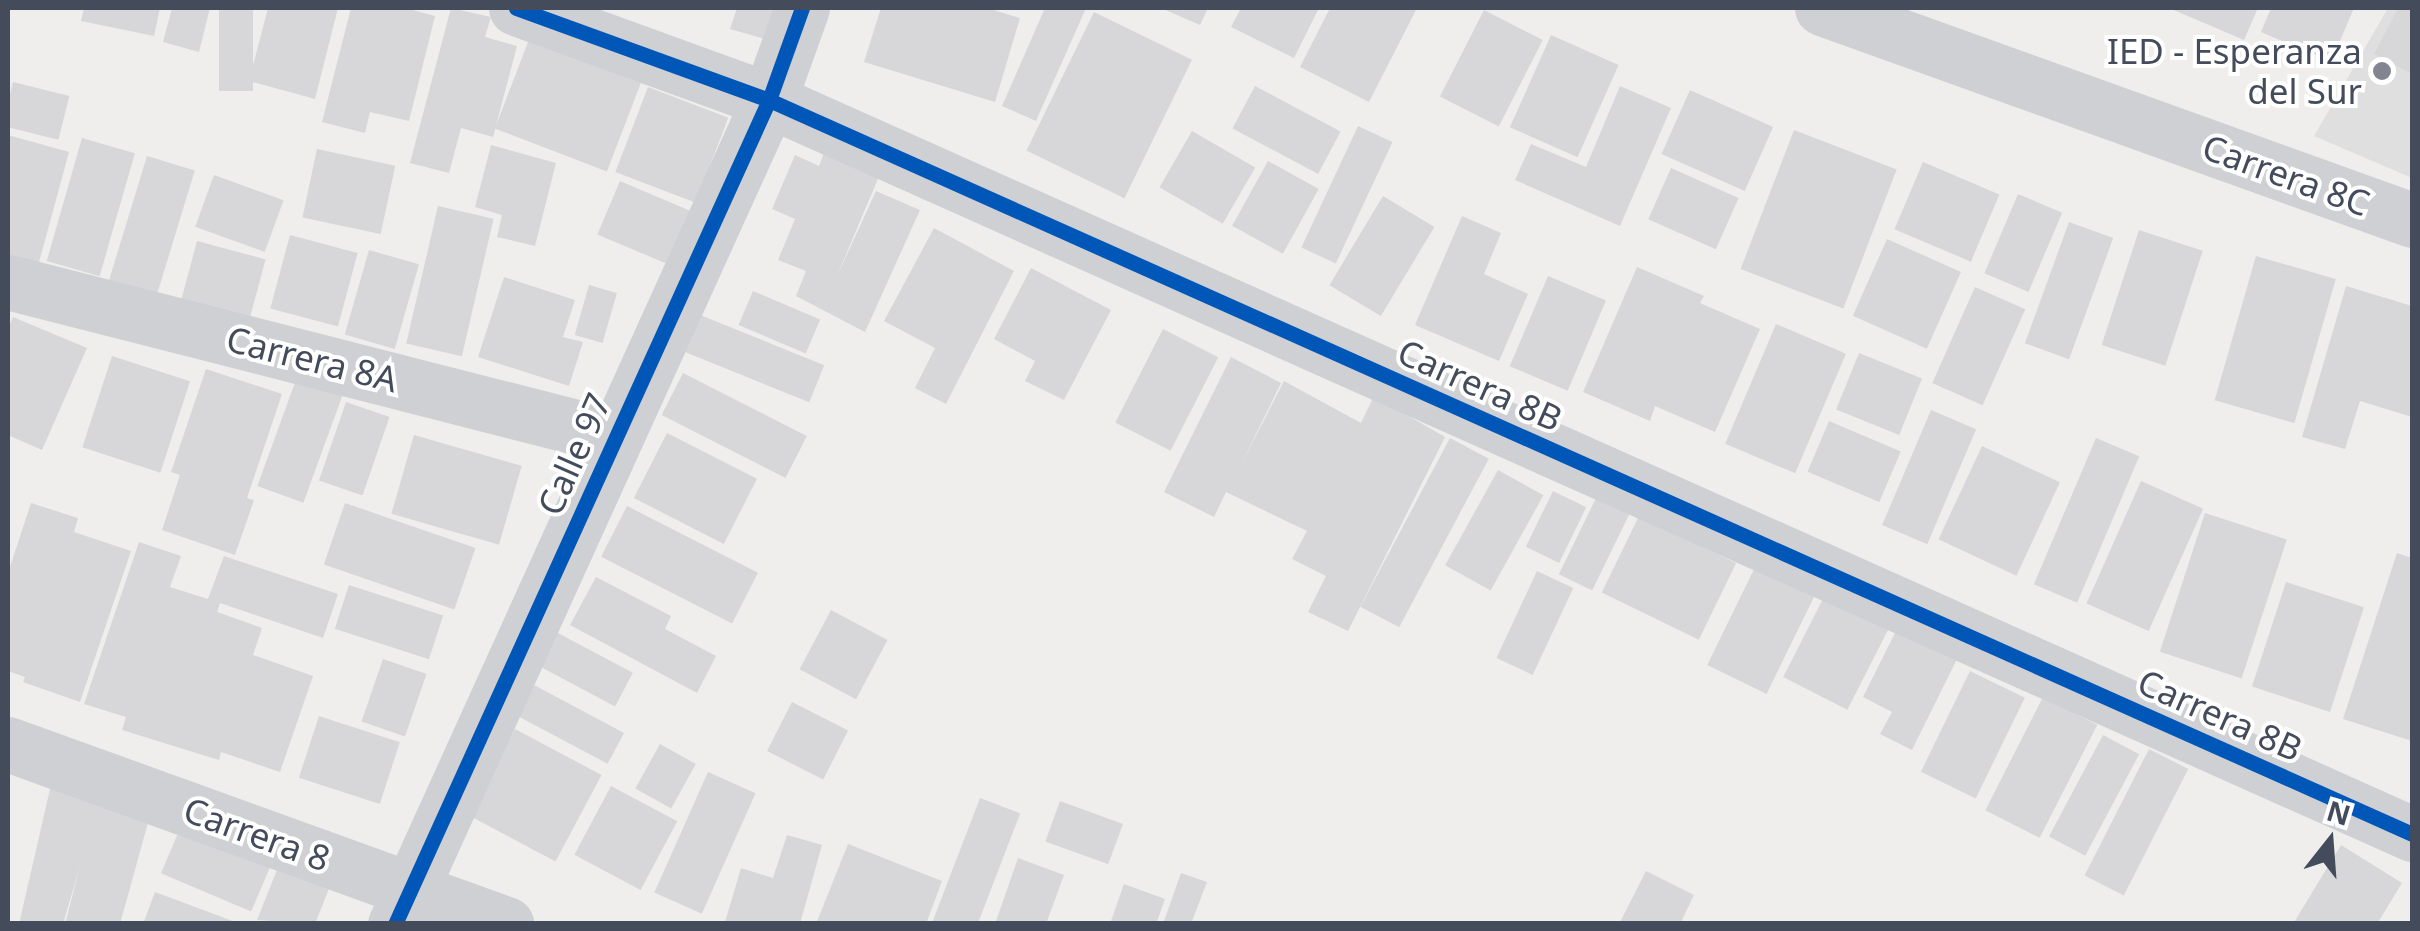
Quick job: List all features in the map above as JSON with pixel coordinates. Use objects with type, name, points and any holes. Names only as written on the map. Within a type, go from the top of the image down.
[{"type":"street","name":"Carrera 8B","points":[[516,8],[768,100],[2412,834]]},
{"type":"street","name":"Calle 97","points":[[402,906],[768,100],[802,8]]},
{"type":"street","name":"Carrera 8C","points":[[1822,8],[2412,220]]},
{"type":"street","name":"Carrera 8A","points":[[8,282],[615,437]]},
{"type":"street","name":"Carrera 8","points":[[8,744],[402,906],[506,924]]},
{"type":"shaded area","name":"IED - Esperanza del Sur","points":[[2388,8],[2412,8],[2412,178],[2314,136]]},
{"type":"building","points":[[84,8],[160,8],[154,36],[81,21]]},
{"type":"building","points":[[172,8],[210,8],[199,52],[163,42]]},
{"type":"building","points":[[219,8],[253,8],[253,91],[219,91]]},
{"type":"building","points":[[268,8],[338,8],[315,99],[249,81]]},
{"type":"building","points":[[351,8],[405,8],[435,16],[409,121],[370,112],[365,133],[322,122]]},
{"type":"building","points":[[451,8],[491,17],[485,37],[517,46],[493,137],[461,128],[449,173],[410,163]]},
{"type":"building","points":[[737,8],[782,8],[772,41],[730,29]]},
{"type":"building","points":[[881,8],[987,8],[1020,18],[995,102],[864,62]]},
{"type":"building","points":[[1045,8],[1086,8],[1036,121],[1002,106]]},
{"type":"building","points":[[1161,8],[1208,8],[1200,25]]},
{"type":"building","points":[[1241,8],[1319,8],[1294,58],[1231,27]]},
{"type":"building","points":[[1330,8],[1417,8],[1369,102],[1300,67]]},
{"type":"building","points":[[2169,8],[2258,8],[2244,40]]},
{"type":"building","points":[[2271,8],[2354,8],[2331,62],[2261,32]]},
{"type":"building","points":[[2398,8],[2412,8],[2412,74],[2374,54]]},
{"type":"building","points":[[1484,10],[1543,40],[1499,126],[1440,96]]},
{"type":"building","points":[[1094,12],[1192,60],[1124,198],[1026,150]]},
{"type":"building","points":[[1551,35],[1619,65],[1578,157],[1510,127]]},
{"type":"building","points":[[530,37],[642,80],[607,171],[495,128]]},
{"type":"building","points":[[13,82],[69,96],[58,140],[8,127]]},
{"type":"building","points":[[1255,86],[1341,132],[1318,174],[1232,128]]},
{"type":"building","points":[[1620,86],[1671,108],[1620,226],[1515,180],[1531,144],[1586,167]]},
{"type":"building","points":[[648,87],[728,118],[696,203],[615,172]]},
{"type":"building","points":[[1690,90],[1773,127],[1745,191],[1662,154]]},
{"type":"building","points":[[1358,126],[1392,142],[1336,264],[1301,247]]},
{"type":"building","points":[[1794,130],[1897,169],[1843,309],[1741,269]]},
{"type":"building","points":[[1192,131],[1255,168],[1223,224],[1160,187]]},
{"type":"building","points":[[8,135],[69,152],[38,266],[8,257]]},
{"type":"building","points":[[82,138],[135,153],[100,276],[47,261]]},
{"type":"building","points":[[491,145],[556,163],[535,246],[497,237],[502,215],[475,207]]},
{"type":"building","points":[[317,149],[395,166],[381,234],[302,217]]},
{"type":"building","points":[[825,150],[880,174],[837,276],[876,191],[920,210],[865,332],[796,296],[806,271],[778,260],[795,219],[772,209],[795,155],[819,166]]},
{"type":"building","points":[[147,156],[195,171],[156,297],[108,282]]},
{"type":"building","points":[[1268,161],[1319,189],[1283,254],[1232,226]]},
{"type":"building","points":[[1923,162],[1999,194],[1971,262],[1894,229]]},
{"type":"building","points":[[1671,168],[1739,198],[1716,249],[1648,219]]},
{"type":"building","points":[[214,175],[284,200],[265,252],[195,227]]},
{"type":"building","points":[[620,181],[692,211],[669,265],[597,234]]},
{"type":"building","points":[[2018,194],[2062,213],[2029,292],[1984,273]]},
{"type":"building","points":[[1383,196],[1434,227],[1381,316],[1329,285]]},
{"type":"building","points":[[438,206],[494,219],[462,356],[406,343]]},
{"type":"building","points":[[1462,216],[1501,233],[1484,274],[1528,294],[1499,361],[1415,325]]},
{"type":"building","points":[[2069,222],[2113,238],[2069,359],[2025,343]]},
{"type":"building","points":[[934,228],[1014,271],[946,404],[915,388],[935,348],[884,321]]},
{"type":"building","points":[[2139,230],[2203,251],[2165,366],[2102,345]]},
{"type":"building","points":[[290,235],[358,253],[338,327],[270,308]]},
{"type":"building","points":[[1887,239],[1961,272],[1927,349],[1853,316]]},
{"type":"building","points":[[197,241],[266,259],[248,323],[180,305]]},
{"type":"building","points":[[369,250],[419,264],[395,349],[345,335]]},
{"type":"building","points":[[2256,256],[2336,279],[2294,423],[2215,400]]},
{"type":"building","points":[[1637,267],[1704,296],[1700,303],[1760,329],[1715,432],[1655,406],[1650,421],[1583,392]]},
{"type":"building","points":[[1031,268],[1111,310],[1064,400],[1025,381],[1035,361],[994,339]]},
{"type":"building","points":[[1548,276],[1606,301],[1568,391],[1510,366]]},
{"type":"building","points":[[504,277],[575,300],[563,337],[583,342],[569,386],[478,357]]},
{"type":"building","points":[[589,285],[617,293],[603,343],[575,335]]},
{"type":"building","points":[[2346,286],[2412,306],[2412,417],[2360,401],[2345,449],[2302,437]]},
{"type":"building","points":[[1975,287],[2025,309],[1983,405],[1932,383]]},
{"type":"building","points":[[753,291],[820,320],[806,354],[739,325]]},
{"type":"building","points":[[700,315],[824,365],[809,402],[685,352]]},
{"type":"building","points":[[13,317],[87,348],[42,450],[8,435],[8,329]]},
{"type":"building","points":[[1776,324],[1846,354],[1795,473],[1725,444]]},
{"type":"building","points":[[1163,329],[1218,357],[1171,451],[1115,423]]},
{"type":"building","points":[[1859,353],[1922,378],[1899,435],[1836,410]]},
{"type":"building","points":[[112,356],[190,381],[160,473],[82,447]]},
{"type":"building","points":[[1231,357],[1281,383],[1241,465],[1284,381],[1361,423],[1374,396],[1445,437],[1348,631],[1308,612],[1326,576],[1292,559],[1307,531],[1226,492],[1214,517],[1164,492]]},
{"type":"building","points":[[206,369],[282,394],[247,498],[254,500],[235,555],[162,530],[180,475],[171,472]]},
{"type":"building","points":[[683,373],[807,436],[786,478],[662,415]]},
{"type":"building","points":[[297,377],[343,394],[303,503],[257,486]]},
{"type":"building","points":[[346,402],[389,417],[362,495],[319,480]]},
{"type":"building","points":[[1931,410],[1976,429],[1927,544],[1882,525]]},
{"type":"building","points":[[1829,421],[1901,451],[1879,502],[1808,472]]},
{"type":"building","points":[[667,433],[757,479],[724,544],[634,498]]},
{"type":"building","points":[[414,435],[522,466],[499,545],[391,514]]},
{"type":"building","points":[[1450,438],[1489,459],[1399,627],[1360,607]]},
{"type":"building","points":[[2096,438],[2139,456],[2077,603],[2034,584]]},
{"type":"building","points":[[1982,446],[2060,482],[2016,576],[1938,539]]},
{"type":"building","points":[[1498,470],[1543,495],[1491,591],[1445,565]]},
{"type":"building","points":[[2141,481],[2203,509],[2149,631],[2086,603]]},
{"type":"building","points":[[1553,491],[1586,507],[1559,563],[1526,547]]},
{"type":"building","points":[[1597,496],[1630,512],[1592,590],[1559,574]]},
{"type":"building","points":[[31,503],[78,518],[74,532],[131,551],[80,702],[23,682],[25,677],[8,671],[8,573]]},
{"type":"building","points":[[345,503],[475,548],[454,609],[324,564]]},
{"type":"building","points":[[627,506],[758,573],[732,624],[601,557]]},
{"type":"building","points":[[2205,513],[2287,540],[2242,678],[2160,652]]},
{"type":"building","points":[[1639,516],[1736,563],[1699,640],[1602,592]]},
{"type":"building","points":[[139,542],[181,556],[170,587],[208,599],[224,556],[338,594],[323,638],[220,603],[217,612],[262,628],[253,655],[313,676],[280,772],[221,752],[219,760],[122,730],[126,717],[84,704]]},
{"type":"building","points":[[2397,553],[2412,558],[2412,741],[2343,719]]},
{"type":"building","points":[[1759,559],[1818,588],[1767,694],[1707,665]]},
{"type":"building","points":[[1537,571],[1573,588],[1533,675],[1496,658]]},
{"type":"building","points":[[596,577],[671,616],[665,629],[716,656],[697,693],[570,625]]},
{"type":"building","points":[[2286,582],[2364,607],[2330,712],[2252,687]]},
{"type":"building","points":[[349,585],[443,616],[429,659],[335,629]]},
{"type":"building","points":[[1825,595],[1889,628],[1847,710],[1783,677]]},
{"type":"building","points":[[831,610],[888,640],[856,699],[800,669]]},
{"type":"building","points":[[1900,623],[1960,653],[1912,750],[1880,734],[1892,712],[1863,697]]},
{"type":"building","points":[[556,632],[633,673],[615,706],[538,666]]},
{"type":"building","points":[[383,659],[426,674],[405,736],[362,721]]},
{"type":"building","points":[[1970,671],[2025,698],[1976,798],[1921,772]]},
{"type":"building","points":[[534,685],[624,733],[608,764],[518,716]]},
{"type":"building","points":[[2043,697],[2097,725],[2040,838],[1985,810]]},
{"type":"building","points":[[792,702],[848,731],[823,780],[767,751]]},
{"type":"building","points":[[319,716],[400,742],[380,804],[299,778]]},
{"type":"building","points":[[515,729],[602,775],[556,862],[469,816]]},
{"type":"building","points":[[2103,735],[2139,754],[2085,856],[2049,837]]},
{"type":"building","points":[[660,744],[696,764],[671,808],[635,789]]},
{"type":"building","points":[[2149,749],[2188,769],[2124,895],[2085,876]]},
{"type":"building","points":[[708,772],[756,793],[702,914],[654,893]]},
{"type":"building","points":[[53,776],[154,801],[120,924],[65,924],[80,866],[63,924],[19,924]]},
{"type":"building","points":[[611,786],[677,821],[641,890],[574,855]]},
{"type":"building","points":[[980,798],[1020,813],[978,924],[932,923]]},
{"type":"building","points":[[1060,801],[1123,824],[1108,864],[1045,841]]},
{"type":"building","points":[[184,819],[274,857],[251,912],[161,873]]},
{"type":"building","points":[[787,835],[822,845],[800,924],[725,922],[741,868],[773,878]]},
{"type":"building","points":[[848,844],[942,881],[926,924],[816,924]]},
{"type":"building","points":[[2341,845],[2402,883],[2377,924],[2293,924]]},
{"type":"building","points":[[1018,858],[1064,875],[1046,924],[995,924]]},
{"type":"building","points":[[279,865],[330,886],[315,924],[257,920]]},
{"type":"building","points":[[1646,871],[1694,895],[1680,924],[1619,924]]},
{"type":"building","points":[[1181,873],[1207,882],[1191,924],[1163,924]]},
{"type":"building","points":[[1124,884],[1165,899],[1156,924],[1110,924]]},
{"type":"building","points":[[155,892],[238,923],[238,924],[143,924]]},
{"type":"cycle path","points":[[516,8],[769,100],[2412,834]]},
{"type":"cycle path","points":[[395,924],[769,100],[802,8]]},
{"type":"place","name":"IED - Esperanza del Sur","points":[[2382,71]]}]
